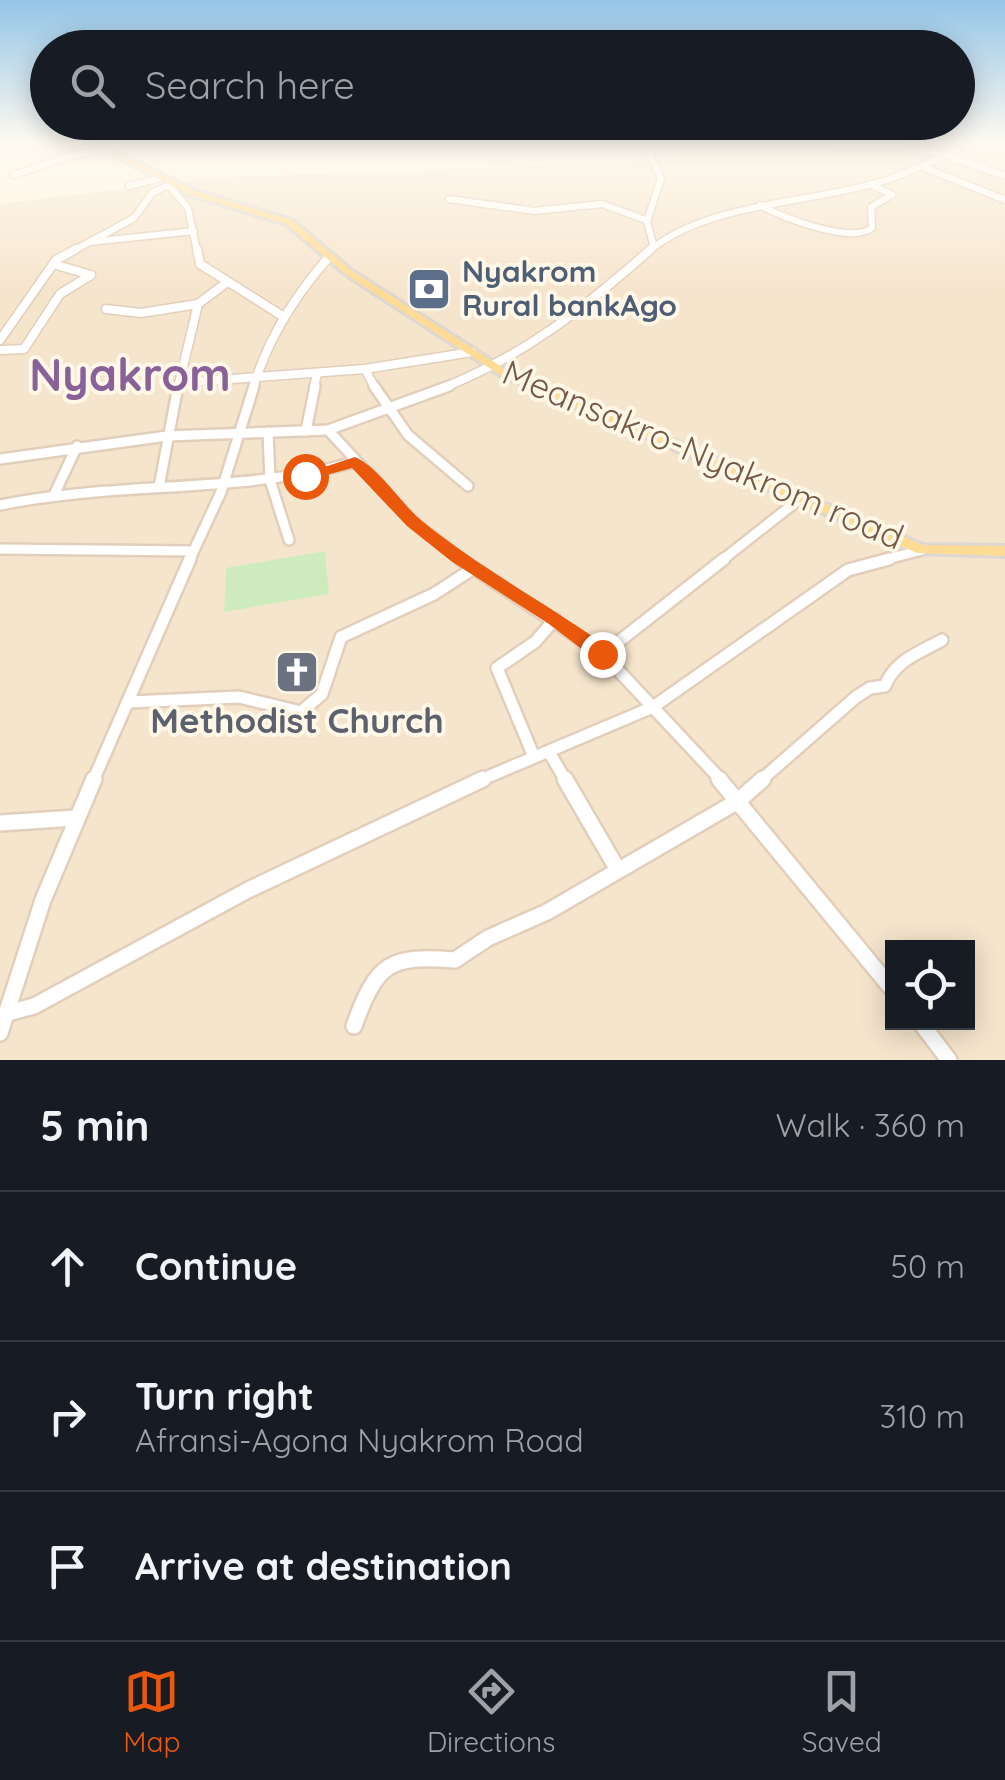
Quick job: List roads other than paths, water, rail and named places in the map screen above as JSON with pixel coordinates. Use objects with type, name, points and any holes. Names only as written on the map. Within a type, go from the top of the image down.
[{"type":"main road","name":"Meansakro-Nyakrom road","points":[[193,192],[277,216],[328,258],[495,367],[922,550],[1005,551]]},
{"type":"street","points":[[0,340],[54,264],[134,218],[153,192]]},
{"type":"street","points":[[175,192],[188,208],[200,264],[284,317]]},
{"type":"street","points":[[653,244],[646,220],[657,192]]},
{"type":"street","points":[[0,459],[168,436],[328,430],[386,412],[495,367],[556,330],[653,244],[681,229],[760,205],[822,192]]},
{"type":"street","points":[[760,205],[785,219],[826,226],[846,236],[864,235],[872,228],[871,207],[892,195],[887,192]]},
{"type":"street","points":[[449,199],[534,211],[602,204],[624,208],[646,220]]},
{"type":"street","points":[[88,242],[194,231]]},
{"type":"street","points":[[0,1033],[43,900],[75,818],[130,702],[223,485],[267,344],[307,280],[328,258]]},
{"type":"street","points":[[0,350],[24,349],[62,291],[90,276],[82,270],[54,264]]},
{"type":"street","points":[[106,310],[141,313],[198,304],[226,283]]},
{"type":"street","points":[[159,487],[198,304]]},
{"type":"street","points":[[13,322],[40,321]]},
{"type":"street","points":[[179,384],[365,369],[472,352]]},
{"type":"street","points":[[365,369],[386,412],[420,448],[468,486]]},
{"type":"street","points":[[306,430],[317,373]]},
{"type":"street","points":[[328,430],[413,522],[602,654],[738,801],[885,980]]},
{"type":"street","points":[[268,432],[270,480],[289,540]]},
{"type":"street","points":[[54,495],[77,446]]},
{"type":"street","points":[[0,505],[54,495],[270,480],[319,474],[355,462]]},
{"type":"street","points":[[602,654],[801,498]]},
{"type":"street","points":[[0,549],[193,551]]},
{"type":"street","points":[[8,1013],[34,1006],[248,890],[653,707],[848,570],[922,550]]},
{"type":"street","points":[[130,702],[248,698],[288,714],[302,712],[324,694],[332,651],[341,637],[434,594],[474,568]]},
{"type":"street","points":[[555,619],[535,642],[497,668],[541,755],[618,870]]},
{"type":"street","points":[[354,1026],[364,996],[397,961],[417,955],[456,960],[488,938],[547,912],[738,801],[856,697],[870,688],[886,686],[891,672],[902,661],[942,640]]},
{"type":"street","points":[[0,823],[75,818]]},
{"type":"street","points":[[926,1030],[949,1060]]},
{"type":"place","name":"Nyakrom Rural bankAgo","points":[[429,289]]},
{"type":"place","name":"Methodist Church","points":[[297,672]]},
{"type":"district","name":"Nyakrom","points":[[130,375]]}]
